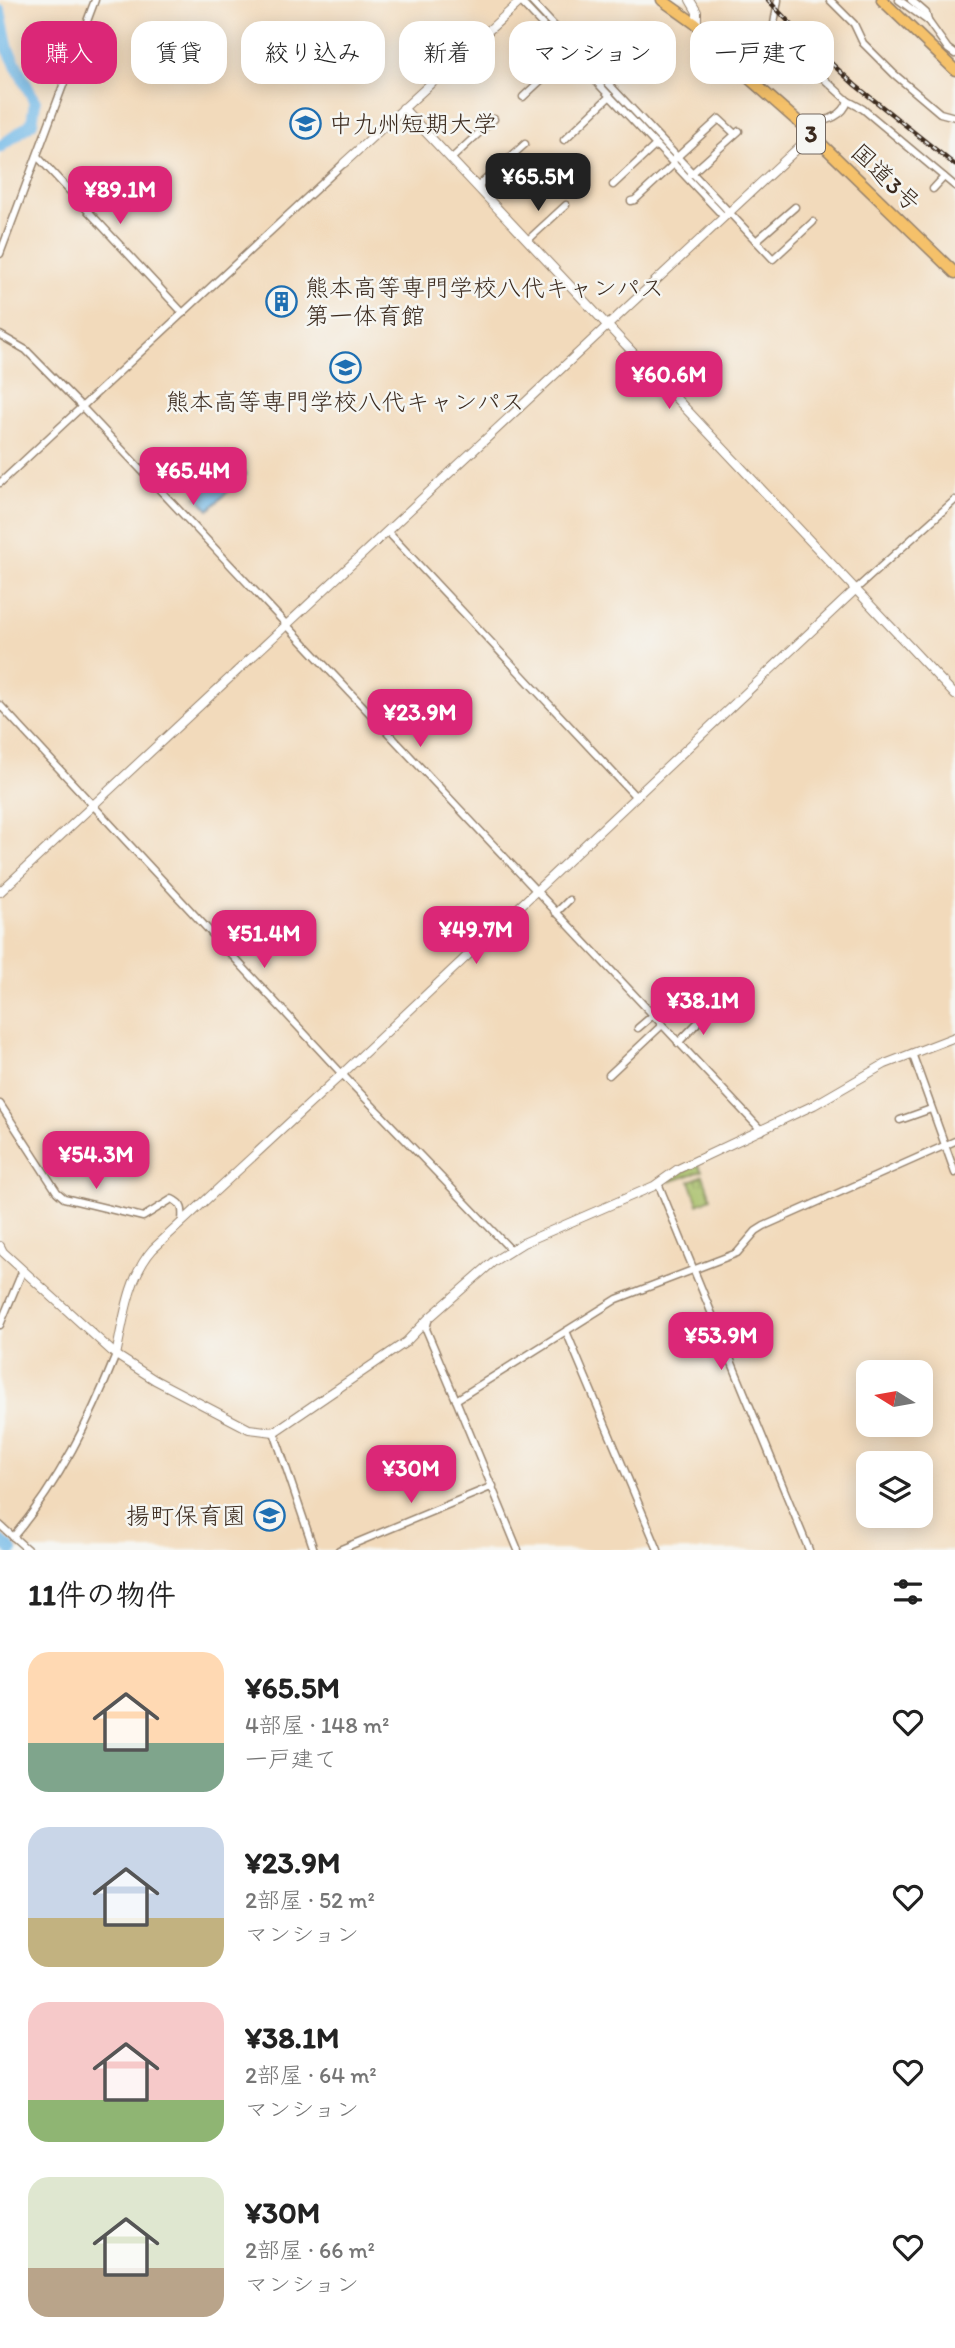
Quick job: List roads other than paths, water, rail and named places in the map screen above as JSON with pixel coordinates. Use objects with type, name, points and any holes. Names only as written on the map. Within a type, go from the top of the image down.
[{"type":"highway","name":"国道3号","points":[[662,0],[691,21]]},
{"type":"highway","points":[[882,0],[955,70]]},
{"type":"highway","name":"国道3号","points":[[755,84],[808,130],[955,273]]},
{"type":"street","points":[[0,254],[95,0]]},
{"type":"street","points":[[523,0],[546,21]]},
{"type":"street","points":[[523,0],[541,21]]},
{"type":"street","points":[[0,483],[523,0]]},
{"type":"street","points":[[690,0],[697,12],[697,21]]},
{"type":"street","points":[[778,0],[774,24],[823,78],[955,186]]},
{"type":"street","points":[[830,0],[854,24],[863,43],[894,74],[940,113],[955,117]]},
{"type":"street","points":[[900,0],[928,21],[948,49],[955,54]]},
{"type":"street","points":[[911,0],[926,13],[928,21]]},
{"type":"street","points":[[523,97],[537,84]]},
{"type":"street","points":[[599,84],[656,145],[690,175],[773,259],[813,222]]},
{"type":"street","points":[[608,84],[674,161]]},
{"type":"street","points":[[564,140],[610,96]]},
{"type":"street","points":[[0,892],[727,214],[808,130],[845,111],[848,101]]},
{"type":"street","points":[[403,108],[955,695]]},
{"type":"street","points":[[451,159],[494,119]]},
{"type":"street","points":[[631,201],[719,119],[737,133],[690,175]]},
{"type":"street","points":[[477,187],[525,144]]},
{"type":"street","points":[[613,185],[656,145]]},
{"type":"street","points":[[37,156],[183,313]]},
{"type":"street","points":[[933,189],[944,177]]},
{"type":"street","points":[[528,240],[566,205]]},
{"type":"street","points":[[756,241],[795,207]]},
{"type":"street","points":[[0,335],[26,350],[82,407],[762,1131]]},
{"type":"street","points":[[13,1537],[64,1468],[95,1405],[116,1355],[135,1277],[141,1263],[182,1221],[342,1074],[635,796],[955,500]]},
{"type":"street","points":[[387,531],[635,796]]},
{"type":"street","points":[[0,705],[342,1074],[511,1250]]},
{"type":"street","points":[[556,913],[569,900]]},
{"type":"street","points":[[463,918],[481,942]]},
{"type":"street","points":[[678,1042],[708,1012]]},
{"type":"street","points":[[638,1028],[652,1016]]},
{"type":"street","points":[[609,1075],[661,1026]]},
{"type":"street","points":[[4,1251],[116,1355],[155,1380],[249,1429],[274,1432],[406,1342],[494,1261],[523,1243],[616,1204],[658,1183],[678,1169],[814,1105],[885,1064],[955,1037]]},
{"type":"street","points":[[912,1053],[943,1146],[955,1173]]},
{"type":"street","points":[[0,1104],[57,1192],[64,1198],[143,1217],[172,1199],[179,1202],[183,1209],[182,1221]]},
{"type":"street","points":[[900,1120],[931,1109]]},
{"type":"street","points":[[456,1400],[617,1299],[737,1253],[756,1231],[764,1226],[955,1141]]},
{"type":"street","points":[[658,1183],[809,1550]]},
{"type":"street","points":[[0,1325],[23,1270]]},
{"type":"street","points":[[428,1319],[426,1329],[519,1550]]},
{"type":"street","points":[[566,1331],[658,1550]]},
{"type":"street","points":[[274,1432],[314,1550]]},
{"type":"street","points":[[339,1550],[493,1486]]},
{"type":"street","points":[[0,1525],[27,1550]]},
{"type":"water","points":[[233,461],[246,474],[209,510],[197,497]]},
{"type":"waterway","points":[[0,11],[8,49],[35,102],[32,123],[0,147]]},
{"type":"waterway","points":[[0,1540],[12,1550]]},
{"type":"railway","points":[[768,0],[855,85],[955,165]]},
{"type":"place","name":"中九州短期大学","points":[[306,123]]},
{"type":"place","name":"熊本高等専門学校八代キャンパス 第一体育館","points":[[282,301]]},
{"type":"place","name":"熊本高等専門学校八代キャンパス","points":[[345,367]]},
{"type":"place","name":"揚町保育園","points":[[269,1515]]}]
